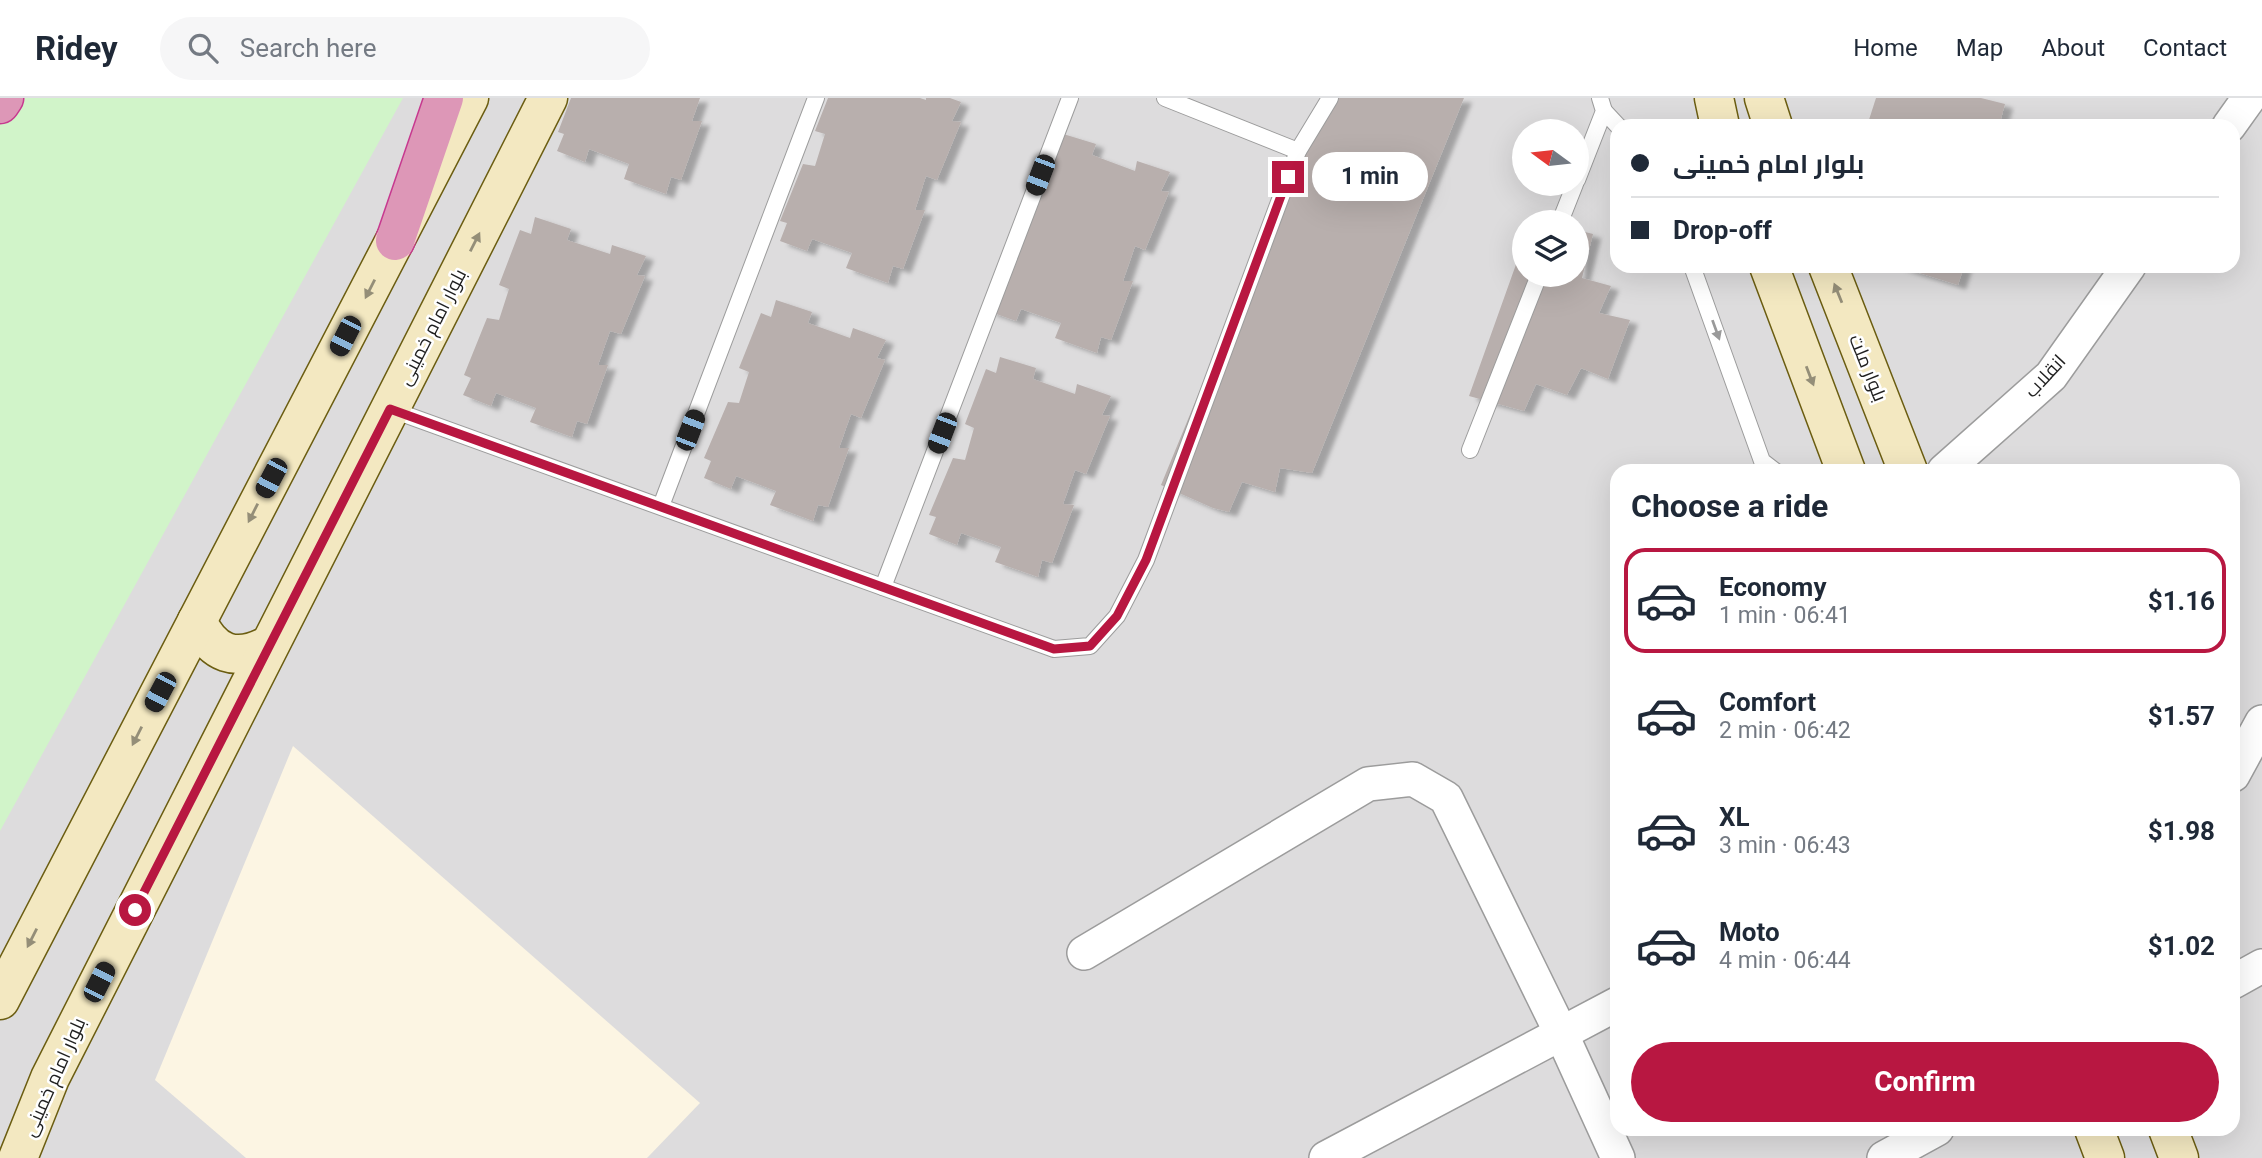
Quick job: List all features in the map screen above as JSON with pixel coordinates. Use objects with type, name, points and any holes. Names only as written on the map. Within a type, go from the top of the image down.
[{"type":"highway","points":[[0,104],[4,98]]},
{"type":"highway","points":[[395,241],[444,98]]},
{"type":"main road","points":[[0,1000],[469,98]]},
{"type":"main road","name":"بلوار امام خمینی","points":[[18,1158],[50,1078],[548,98]]},
{"type":"main road","points":[[1714,98],[1718,119]]},
{"type":"main road","points":[[1764,98],[1771,119]]},
{"type":"main road","points":[[1772,273],[1843,464]]},
{"type":"main road","name":"بلوار ملت","points":[[1831,273],[1905,464]]},
{"type":"main road","points":[[197,621],[205,637],[218,649],[235,655],[253,654],[269,645]]},
{"type":"main road","points":[[2097,1136],[2105,1158]]},
{"type":"main road","points":[[2171,1136],[2179,1158]]},
{"type":"street","points":[[2234,119],[2249,98]]},
{"type":"street","name":"انقلاب","points":[[1952,464],[2051,376],[2124,273]]},
{"type":"street","points":[[2240,762],[2262,722]]},
{"type":"street","points":[[1084,953],[1368,784],[1413,779],[1446,798],[1561,1033],[1618,1158]]},
{"type":"street","points":[[2240,978],[2262,966]]},
{"type":"street","points":[[1326,1158],[1610,1008]]},
{"type":"street","points":[[1884,1158],[1924,1136]]},
{"type":"lane","points":[[661,506],[816,98]]},
{"type":"lane","points":[[883,587],[1070,98]]},
{"type":"lane","points":[[390,409],[1054,649],[1090,646],[1117,616],[1146,560],[1298,151],[1330,98]]},
{"type":"lane","points":[[1174,100],[1298,151]]},
{"type":"lane","points":[[1602,104],[1613,119]]},
{"type":"lane","points":[[1589,143],[1602,104]]},
{"type":"lane","points":[[1695,273],[1762,461],[1766,464]]},
{"type":"lane","points":[[1469,450],[1534,287]]},
{"type":"shaded area","points":[[0,98],[2262,98],[2262,1158],[0,1158]]},
{"type":"shaded area","points":[[293,746],[700,1103],[647,1158],[246,1158],[155,1080]]},
{"type":"green space","points":[[0,98],[403,98],[0,831]]},
{"type":"building","points":[[571,98],[700,98],[692,121],[702,121],[681,180],[671,177],[666,194],[624,179],[629,164],[589,149],[585,162],[557,151],[564,134],[558,132]]},
{"type":"building","points":[[828,98],[950,98],[961,102],[952,121],[961,122],[937,180],[926,176],[915,210],[925,210],[903,269],[893,266],[888,283],[846,268],[852,253],[812,239],[807,251],[780,241],[787,223],[780,221],[803,164],[815,166],[825,134],[815,131]]},
{"type":"building","points":[[1320,98],[1464,98],[1312,473],[1280,468],[1275,492],[1242,482],[1229,512],[1213,508],[1161,485]]},
{"type":"building","points":[[1876,98],[1981,98],[2005,104],[2001,119],[1869,119]]},
{"type":"building","points":[[1060,133],[1096,144],[1092,155],[1135,171],[1137,161],[1170,172],[1161,191],[1169,192],[1145,250],[1135,246],[1123,281],[1133,281],[1111,340],[1101,337],[1097,353],[1055,338],[1061,323],[1021,309],[1016,321],[988,311]]},
{"type":"building","points":[[535,217],[571,229],[567,240],[610,254],[612,245],[646,256],[637,275],[645,276],[621,334],[610,331],[598,365],[608,365],[587,424],[577,421],[572,437],[530,422],[536,408],[496,393],[491,406],[463,395],[471,378],[464,375],[487,318],[499,320],[509,289],[499,285],[520,230],[531,234]]},
{"type":"building","points":[[1589,233],[1593,234],[1589,250]]},
{"type":"building","points":[[1919,273],[1962,273],[1958,285]]},
{"type":"building","points":[[1512,276],[1512,287],[1589,287],[1589,280],[1611,286],[1599,313],[1630,320],[1608,379],[1581,368],[1567,395],[1536,384],[1524,411],[1469,396]]},
{"type":"building","points":[[776,300],[812,312],[808,323],[850,338],[853,328],[886,340],[877,358],[885,360],[861,418],[851,414],[839,448],[849,448],[828,507],[818,505],[813,521],[770,505],[776,491],[736,476],[731,489],[704,478],[711,461],[704,458],[728,402],[739,403],[749,372],[739,368],[761,313],[771,317]]},
{"type":"building","points":[[1000,357],[1036,368],[1033,379],[1075,394],[1077,384],[1111,396],[1102,415],[1110,416],[1086,474],[1075,470],[1063,504],[1074,505],[1052,563],[1042,560],[1038,577],[995,562],[1001,547],[961,533],[957,545],[929,534],[936,517],[929,515],[953,458],[965,460],[974,428],[965,424],[986,369],[996,373]]},
{"type":"route","points":[[135,910],[390,409],[1054,649],[1090,646],[1117,616],[1146,560],[1288,177]]}]
